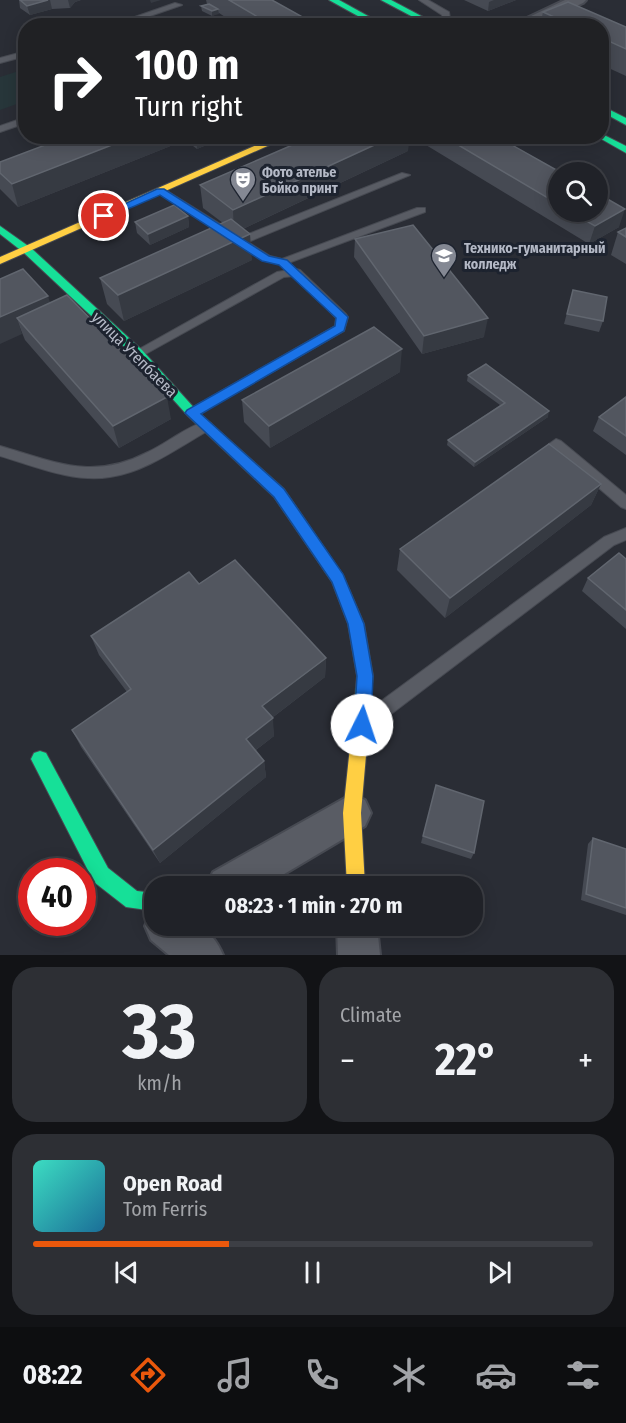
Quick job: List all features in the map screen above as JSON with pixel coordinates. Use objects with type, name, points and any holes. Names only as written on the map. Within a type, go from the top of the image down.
[{"type":"street","points":[[333,0],[368,18]]},
{"type":"street","points":[[385,0],[421,18]]},
{"type":"street","points":[[544,18],[578,0]]},
{"type":"street","points":[[609,113],[626,122]]},
{"type":"street","points":[[609,141],[626,150]]},
{"type":"street","points":[[0,261],[268,144]]},
{"type":"street","name":"улица Утепбаева","points":[[0,229],[27,250],[138,353],[192,413],[279,493],[338,579],[356,624],[365,676],[352,813],[355,876]]},
{"type":"street","points":[[40,759],[100,875],[144,904]]},
{"type":"street","points":[[244,876],[352,813]]},
{"type":"street","points":[[178,936],[202,955]]},
{"type":"street","points":[[357,936],[358,955]]},
{"type":"lane","points":[[423,0],[446,14],[446,18]]},
{"type":"lane","points":[[137,18],[178,5]]},
{"type":"lane","points":[[0,61],[18,55]]},
{"type":"lane","points":[[0,129],[18,123]]},
{"type":"lane","points":[[239,242],[405,175]]},
{"type":"lane","points":[[161,191],[266,258],[283,262],[342,317],[340,328],[192,413]]},
{"type":"lane","points":[[283,262],[421,210]]},
{"type":"lane","points":[[138,353],[265,281],[281,274],[296,272]]},
{"type":"lane","points":[[0,451],[85,473],[122,470],[206,426]]},
{"type":"lane","points":[[556,444],[626,503]]},
{"type":"lane","points":[[362,725],[609,541],[626,534]]},
{"type":"shaded area","points":[[18,71],[18,104],[0,110],[0,77]]},
{"type":"building","points":[[20,0],[48,0],[27,6]]},
{"type":"building","points":[[229,0],[272,0],[304,18],[259,18]]},
{"type":"building","points":[[568,2],[605,18],[556,18],[543,12]]},
{"type":"building","points":[[209,4],[218,9],[212,11],[201,6]]},
{"type":"building","points":[[609,20],[626,27],[626,49],[609,41]]},
{"type":"building","points":[[48,144],[114,144],[12,184],[0,173],[0,162]]},
{"type":"building","points":[[295,144],[377,144],[233,210],[200,185]]},
{"type":"building","points":[[457,144],[510,144],[548,165],[548,198]]},
{"type":"building","points":[[608,199],[625,209],[608,219]]},
{"type":"building","points":[[174,205],[188,216],[148,234],[135,222]]},
{"type":"building","points":[[231,219],[250,234],[118,295],[100,278]]},
{"type":"building","points":[[588,222],[602,222],[595,226]]},
{"type":"building","points":[[413,225],[488,318],[424,336],[355,239]]},
{"type":"building","points":[[626,228],[626,237],[618,232]]},
{"type":"building","points":[[23,269],[48,296],[0,317],[0,279]]},
{"type":"building","points":[[573,290],[607,297],[603,321],[567,314]]},
{"type":"building","points":[[67,295],[167,397],[113,426],[17,318]]},
{"type":"building","points":[[374,327],[402,349],[269,426],[242,400]]},
{"type":"building","points":[[486,364],[549,411],[475,462],[448,440],[505,403],[468,375]]},
{"type":"building","points":[[626,397],[626,436],[599,417]]},
{"type":"building","points":[[549,444],[601,484],[450,598],[400,549]]},
{"type":"building","points":[[619,553],[626,559],[626,610],[588,578]]},
{"type":"building","points":[[235,560],[326,658],[262,706],[273,718],[246,739],[264,761],[153,850],[72,730],[131,689],[91,636],[189,572],[199,584]]},
{"type":"building","points":[[436,785],[484,801],[474,853],[423,836]]},
{"type":"building","points":[[593,838],[626,849],[626,908],[586,894]]},
{"type":"traffic: fast","points":[[333,0],[368,18]]},
{"type":"traffic: fast","points":[[385,0],[421,18]]},
{"type":"traffic: fast","points":[[609,113],[626,122]]},
{"type":"traffic: fast","points":[[609,141],[626,150]]},
{"type":"traffic: fast","points":[[0,229],[27,250],[138,353],[192,413],[279,493],[338,579],[356,624],[365,676],[362,709]]},
{"type":"traffic: fast","points":[[40,759],[101,875],[133,900],[144,901]]},
{"type":"traffic: slow","points":[[0,261],[268,144]]},
{"type":"traffic: slow","points":[[355,876],[352,813],[362,709]]},
{"type":"place","name":"Фото ателье Бойко принт","points":[[243,203]]},
{"type":"place","name":"Технико-гуманитарный колледж","points":[[444,279]]},
{"type":"route","points":[[104,216],[161,191],[266,258],[283,262],[342,317],[340,328],[192,413],[279,493],[338,579],[356,624],[365,676],[362,725]]}]
